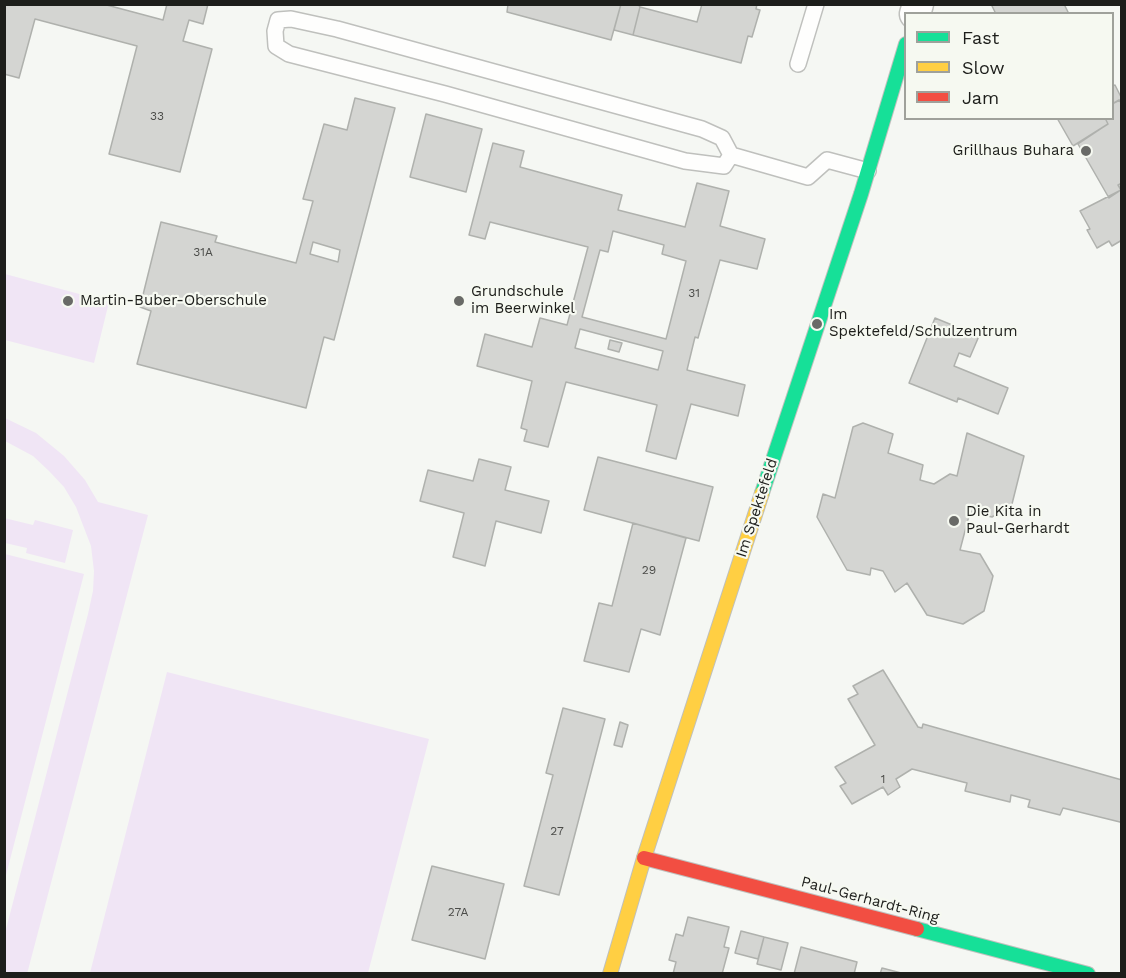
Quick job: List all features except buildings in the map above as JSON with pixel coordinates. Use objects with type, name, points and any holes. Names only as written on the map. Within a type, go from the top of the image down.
[{"type":"street","name":"Im Spektefeld","points":[[610,974],[644,858],[868,171],[904,51]]},
{"type":"street","name":"Paul-Gerhardt-Ring","points":[[644,858],[1088,974]]},
{"type":"lane","points":[[798,64],[816,4]]},
{"type":"lane","points":[[731,155],[724,166],[684,161],[445,94],[289,54],[276,46],[275,31],[278,20],[291,19],[360,35],[702,129],[722,138],[731,155],[808,177],[827,160],[868,171]]},
{"type":"shaded area","points":[[5,274],[109,302],[94,363],[5,340]]},
{"type":"shaded area","points":[[5,418],[36,433],[64,456],[85,480],[98,502],[148,515],[27,974],[5,973],[5,933],[88,614],[94,571],[91,546],[76,507],[64,487],[33,456],[5,441]]},
{"type":"shaded area","points":[[4,518],[33,525],[35,520],[73,530],[65,563],[26,553],[27,548],[5,543]]},
{"type":"shaded area","points":[[4,554],[84,574],[5,879]]},
{"type":"shaded area","points":[[167,672],[429,739],[368,973],[90,973]]},
{"type":"traffic: fast","points":[[762,493],[861,194],[904,51]]},
{"type":"traffic: fast","points":[[917,929],[1088,974]]},
{"type":"traffic: slow","points":[[610,974],[644,858],[762,493]]},
{"type":"traffic: jam","points":[[644,858],[917,929]]},
{"type":"place","name":"Grillhaus Buhara","points":[[1086,151]]},
{"type":"place","name":"Martin-Buber-Oberschule","points":[[68,301]]},
{"type":"place","name":"Grundschule im Beerwinkel","points":[[459,301]]},
{"type":"place","name":"Im Spektefeld/Schulzentrum","points":[[817,324]]},
{"type":"place","name":"Die Kita in Paul-Gerhardt","points":[[954,521]]}]
